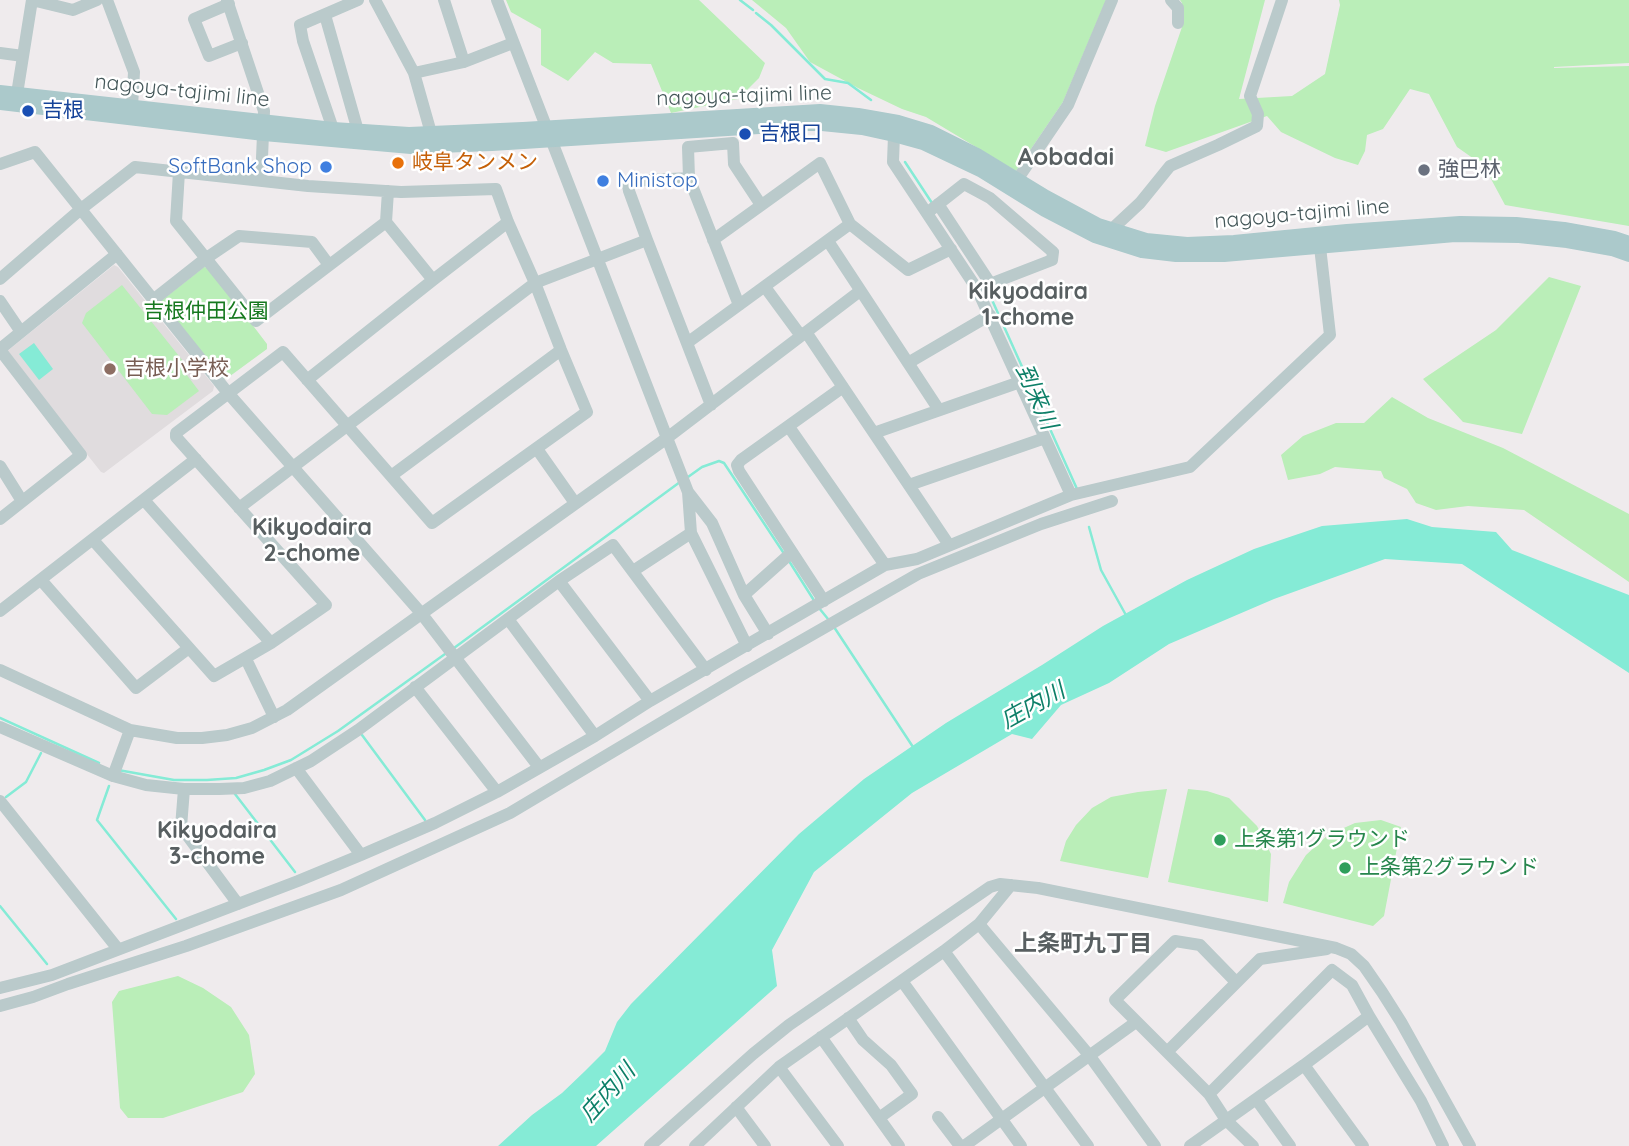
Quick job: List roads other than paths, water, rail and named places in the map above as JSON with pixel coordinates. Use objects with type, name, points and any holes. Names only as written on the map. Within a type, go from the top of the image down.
[{"type":"main road","name":"nagoya-tajimi line","points":[[0,92],[132,107],[411,147],[550,133]]},
{"type":"main road","name":"nagoya-tajimi line","points":[[0,103],[264,127],[358,131],[550,133],[806,124],[896,128],[931,132],[977,155],[1098,225],[1146,240],[1187,244],[1454,235],[1519,236],[1567,241],[1629,254]]},
{"type":"main road","name":"nagoya-tajimi line","points":[[896,128],[982,172],[1095,236],[1142,250],[1176,256],[1224,255],[1460,223],[1516,224],[1564,229],[1629,243]]},
{"type":"street","points":[[17,94],[32,0],[73,10],[97,0]]},
{"type":"street","points":[[107,0],[134,72],[132,107]]},
{"type":"street","points":[[333,129],[300,25],[358,0]]},
{"type":"street","points":[[375,0],[414,73],[431,133]]},
{"type":"street","points":[[444,0],[464,62]]},
{"type":"street","points":[[497,0],[685,484],[712,523],[744,595],[768,634]]},
{"type":"street","points":[[1017,180],[1068,105],[1112,0]]},
{"type":"street","points":[[1171,0],[1178,8],[1178,23]]},
{"type":"street","points":[[1111,230],[1140,203],[1170,166],[1257,126],[1258,114],[1251,96],[1282,0]]},
{"type":"street","points":[[242,43],[209,56],[194,19],[228,2],[242,43],[264,111],[261,181]]},
{"type":"street","points":[[324,15],[358,131]]},
{"type":"street","points":[[414,73],[464,62],[513,43]]},
{"type":"street","points":[[0,53],[23,56]]},
{"type":"street","points":[[896,128],[893,162],[933,208],[985,285],[990,315],[1071,495]]},
{"type":"street","points":[[739,305],[689,178],[688,147],[733,143],[734,164],[761,205]]},
{"type":"street","points":[[0,164],[35,152],[228,393],[421,613],[539,767]]},
{"type":"street","points":[[713,240],[820,163],[850,224],[908,270],[951,249]]},
{"type":"street","points":[[0,279],[80,209],[135,167],[308,186],[388,191],[496,189],[587,412],[432,523],[283,352],[176,433],[176,438],[326,604],[271,643],[214,676],[93,540]]},
{"type":"street","points":[[179,172],[176,222],[256,321],[386,222]]},
{"type":"street","points":[[689,178],[633,181],[628,185],[711,405]]},
{"type":"street","points":[[933,208],[964,184],[990,198],[1053,253],[1052,260],[985,285]]},
{"type":"street","points":[[388,191],[386,222],[433,279]]},
{"type":"street","points":[[933,208],[951,249],[985,285]]},
{"type":"street","points":[[307,380],[508,222]]},
{"type":"street","points":[[687,343],[850,224]]},
{"type":"street","points":[[153,300],[239,236],[312,242],[329,265]]},
{"type":"street","points":[[239,508],[536,283],[647,240]]},
{"type":"street","points":[[0,988],[52,975],[361,855],[435,822],[497,792],[885,565],[917,559],[1071,495],[1190,467],[1330,335],[1320,240]]},
{"type":"street","points":[[828,241],[939,410]]},
{"type":"street","points":[[0,519],[81,455],[0,349],[117,254]]},
{"type":"street","points":[[765,286],[843,387],[949,545]]},
{"type":"street","points":[[0,670],[130,730],[177,738],[202,738],[252,728],[287,710],[667,438],[860,291]]},
{"type":"street","points":[[0,301],[21,332]]},
{"type":"street","points":[[908,363],[990,315]]},
{"type":"street","points":[[391,476],[561,350]]},
{"type":"street","points":[[874,433],[1020,382]]},
{"type":"street","points":[[820,603],[788,556],[737,465],[843,387]]},
{"type":"street","points":[[789,427],[885,565]]},
{"type":"street","points":[[909,485],[1045,438]]},
{"type":"street","points":[[537,449],[575,503]]},
{"type":"street","points":[[0,611],[195,459]]},
{"type":"street","points":[[0,466],[22,501]]},
{"type":"street","points":[[685,484],[691,533],[747,646]]},
{"type":"street","points":[[144,500],[271,643]]},
{"type":"street","points":[[0,1006],[186,946],[341,890],[510,813],[738,677],[918,574],[1041,524],[1112,501]]},
{"type":"street","points":[[633,571],[691,533]]},
{"type":"street","points":[[0,727],[146,785],[184,789],[244,788],[270,781],[311,761],[358,730],[559,581],[613,545],[706,670]]},
{"type":"street","points":[[744,595],[788,556]]},
{"type":"street","points":[[41,580],[136,688],[189,648]]},
{"type":"street","points":[[559,581],[650,701]]},
{"type":"street","points":[[508,619],[595,736]]},
{"type":"street","points":[[246,659],[274,718]]},
{"type":"street","points":[[415,687],[497,792]]},
{"type":"street","points":[[114,772],[130,730]]},
{"type":"street","points":[[296,768],[361,855]]},
{"type":"street","points":[[184,789],[181,827],[238,904]]},
{"type":"street","points":[[0,801],[118,949]]},
{"type":"street","points":[[650,1146],[789,1025],[990,887],[1000,884],[1038,888],[1336,948],[1351,954],[1382,992],[1470,1146]]},
{"type":"street","points":[[695,1146],[779,1067],[979,924],[1011,885]]},
{"type":"street","points":[[979,924],[1089,1055],[1155,1146]]},
{"type":"street","points":[[1237,982],[1200,945],[1175,940],[1115,1000],[1209,1094],[1226,1120],[1253,1146]]},
{"type":"street","points":[[1167,1052],[1261,959],[1336,948]]},
{"type":"street","points":[[944,951],[1088,1146]]},
{"type":"street","points":[[1209,1094],[1332,971],[1352,985],[1421,1101],[1443,1146]]},
{"type":"street","points":[[902,981],[1021,1146]]},
{"type":"street","points":[[1190,1146],[1369,1016]]},
{"type":"street","points":[[848,1018],[863,1040],[891,1065],[912,1094],[879,1118]]},
{"type":"street","points":[[938,1118],[962,1146],[1136,1022]]},
{"type":"street","points":[[821,1037],[898,1146]]},
{"type":"street","points":[[1304,1065],[1363,1146]]},
{"type":"street","points":[[779,1067],[838,1146]]},
{"type":"street","points":[[1256,1099],[1290,1146]]},
{"type":"street","points":[[736,1107],[765,1146]]},
{"type":"water","points":[[34,343],[53,369],[39,380],[19,354]]},
{"type":"water","name":"庄内川","points":[[1407,519],[1432,527],[1496,532],[1512,550],[1629,595],[1629,673],[1462,564],[1385,559],[1274,599],[1169,644],[1109,683],[1061,705],[1032,739],[1012,734],[912,793],[814,872],[772,950],[777,986],[596,1146],[498,1146],[532,1115],[562,1093],[605,1051],[617,1022],[631,1004],[799,834],[864,779],[946,723],[1103,626],[1187,580],[1254,549],[1322,526]]},
{"type":"waterway","points":[[740,0],[753,10]]},
{"type":"waterway","points":[[756,13],[825,79],[848,83],[871,100]]},
{"type":"waterway","name":"到来川","points":[[905,162],[932,203]]},
{"type":"waterway","name":"到来川","points":[[988,291],[1077,489]]},
{"type":"waterway","points":[[688,477],[702,467],[719,461],[724,463],[783,552]]},
{"type":"waterway","points":[[454,648],[680,482]]},
{"type":"waterway","name":"到来川","points":[[1089,527],[1101,570],[1127,617]]},
{"type":"waterway","points":[[789,561],[815,602]]},
{"type":"waterway","points":[[819,608],[828,619]]},
{"type":"waterway","points":[[834,627],[913,747]]},
{"type":"waterway","points":[[118,770],[174,780],[236,778],[264,770],[291,760],[338,731],[445,654]]},
{"type":"waterway","points":[[0,718],[99,763]]},
{"type":"waterway","points":[[362,735],[425,820]]},
{"type":"waterway","points":[[6,797],[26,782],[41,753]]},
{"type":"waterway","points":[[109,786],[97,820],[176,919]]},
{"type":"waterway","points":[[235,794],[295,872]]},
{"type":"waterway","points":[[0,906],[47,964]]},
{"type":"place","name":"吉根","points":[[28,111]]},
{"type":"place","name":"吉根口","points":[[745,134]]},
{"type":"place","name":"岐阜タンメン","points":[[398,163]]},
{"type":"place","name":"SoftBank Shop","points":[[326,167]]},
{"type":"place","name":"強巴林","points":[[1424,170]]},
{"type":"place","name":"Ministop","points":[[603,181]]},
{"type":"place","name":"吉根小学校","points":[[110,369]]},
{"type":"place","name":"上条第1グラウンド","points":[[1220,840]]},
{"type":"place","name":"上条第2グラウンド","points":[[1345,868]]},
{"type":"district","name":"Aobadai","points":[[1066,158]]},
{"type":"district","name":"Kikyodaira 1-chome","points":[[1028,305]]},
{"type":"district","name":"Kikyodaira 2-chome","points":[[312,541]]},
{"type":"district","name":"Kikyodaira 3-chome","points":[[217,844]]},
{"type":"district","name":"上条町九丁目","points":[[1083,944]]},
{"type":"park label","name":"吉根仲田公園","points":[[206,312]]}]
